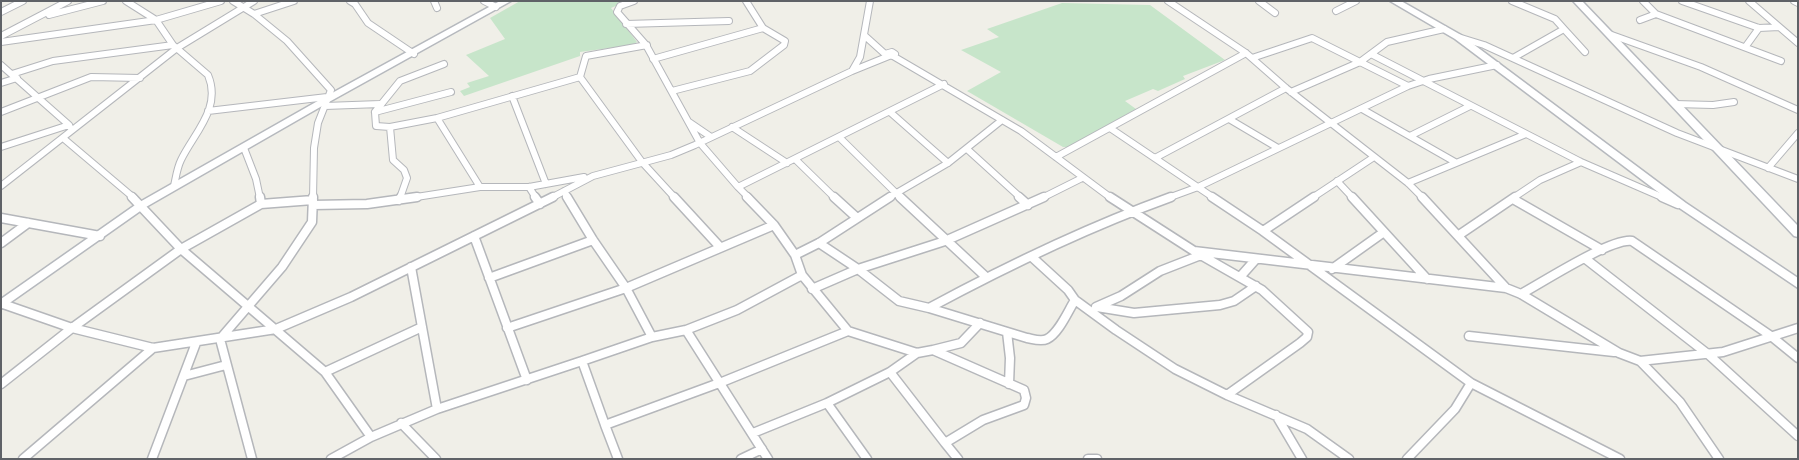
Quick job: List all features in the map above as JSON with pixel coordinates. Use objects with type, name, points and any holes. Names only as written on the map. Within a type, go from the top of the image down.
[{"type":"main road","points":[[2,304],[142,205],[507,1]]},
{"type":"main road","points":[[1386,1],[1449,32]]},
{"type":"main road","points":[[1394,1],[1449,32],[1497,65],[1682,206],[1798,284]]},
{"type":"main road","points":[[1577,1],[1716,148],[1794,225],[1798,233]]},
{"type":"main road","points":[[1772,267],[1798,278]]},
{"type":"street","points":[[1,12],[23,1]]},
{"type":"street","points":[[1,36],[68,1]]},
{"type":"street","points":[[36,18],[103,1]]},
{"type":"street","points":[[126,1],[156,20],[175,46],[208,76],[212,82],[213,91],[208,111],[199,134],[181,160],[174,186]]},
{"type":"street","points":[[1,42],[156,20],[221,1]]},
{"type":"street","points":[[220,339],[302,240],[312,222],[314,148],[318,123],[331,90],[286,41],[254,14],[241,8],[233,1]]},
{"type":"street","points":[[1,186],[63,138],[71,128],[140,78],[175,46],[254,1]]},
{"type":"street","points":[[254,14],[294,1]]},
{"type":"street","points":[[350,1],[368,23],[414,54]]},
{"type":"street","points":[[434,1],[437,8]]},
{"type":"street","points":[[484,1],[496,7]]},
{"type":"street","points":[[634,1],[617,9],[626,24],[647,44],[652,59],[700,143],[774,225],[795,254],[802,275],[812,288],[848,331],[917,353]]},
{"type":"street","points":[[672,91],[734,76],[758,67],[786,43],[782,38],[763,28],[746,1]]},
{"type":"street","points":[[852,70],[860,57],[870,1]]},
{"type":"street","points":[[1168,1],[1249,56],[1289,90],[1408,183],[1459,235],[1506,288]]},
{"type":"street","points":[[1259,1],[1275,13]]},
{"type":"street","points":[[1336,10],[1356,1]]},
{"type":"street","points":[[1513,1],[1555,19],[1585,52]]},
{"type":"street","points":[[1643,1],[1656,14],[1746,46],[1781,62]]},
{"type":"street","points":[[1682,1],[1759,28],[1779,27]]},
{"type":"street","points":[[1749,1],[1796,40]]},
{"type":"street","points":[[1794,1],[1798,3]]},
{"type":"street","points":[[1640,20],[1656,14]]},
{"type":"street","points":[[626,24],[729,21]]},
{"type":"street","points":[[652,59],[763,28]]},
{"type":"street","points":[[1746,46],[1759,28]]},
{"type":"street","points":[[1512,58],[1564,29]]},
{"type":"street","points":[[1155,158],[1289,90],[1360,62],[1387,42],[1449,32],[1716,148],[1798,179]]},
{"type":"street","points":[[1609,34],[1700,68],[1798,110]]},
{"type":"street","points":[[865,36],[887,53],[944,84],[1002,120],[1130,212],[1256,286],[1307,329],[1307,337],[1227,395]]},
{"type":"street","points":[[1056,157],[1249,56],[1309,37],[1408,86]]},
{"type":"street","points":[[580,77],[586,56],[647,44]]},
{"type":"street","points":[[1,83],[59,60],[175,46]]},
{"type":"street","points":[[1,384],[72,328],[181,249],[261,204],[314,202],[343,206],[399,200],[459,188],[530,187],[594,176],[671,154],[700,143],[878,59],[887,53]]},
{"type":"street","points":[[1371,54],[1582,162],[1682,206]]},
{"type":"street","points":[[444,64],[405,78],[380,104],[375,112],[376,126],[390,127],[437,118],[580,77]]},
{"type":"street","points":[[1,65],[38,96],[71,128]]},
{"type":"street","points":[[929,308],[986,277],[1032,258],[1130,212],[1147,208],[1198,187],[1408,86],[1497,65]]},
{"type":"street","points":[[1,112],[38,96],[91,77],[140,78]]},
{"type":"street","points":[[580,77],[642,162],[720,247]]},
{"type":"street","points":[[738,187],[944,84]]},
{"type":"street","points":[[375,112],[451,92]]},
{"type":"street","points":[[512,96],[546,184]]},
{"type":"street","points":[[208,111],[326,101],[380,104]]},
{"type":"street","points":[[1675,104],[1713,105],[1734,102]]},
{"type":"street","points":[[1788,106],[1798,104]]},
{"type":"street","points":[[1410,136],[1470,106]]},
{"type":"street","points":[[1362,109],[1455,162]]},
{"type":"street","points":[[890,112],[948,163]]},
{"type":"street","points":[[437,118],[480,187]]},
{"type":"street","points":[[1229,119],[1278,148]]},
{"type":"street","points":[[686,120],[711,137]]},
{"type":"street","points":[[795,254],[818,242],[896,192],[948,163],[1002,120]]},
{"type":"street","points":[[390,127],[393,160],[407,174],[408,183],[399,200]]},
{"type":"street","points":[[732,127],[787,163]]},
{"type":"street","points":[[1,147],[71,128]]},
{"type":"street","points":[[1110,128],[1263,231],[1471,383],[1563,428],[1620,459]]},
{"type":"street","points":[[1768,168],[1798,133]]},
{"type":"street","points":[[1408,183],[1526,134]]},
{"type":"street","points":[[839,137],[945,241],[986,277]]},
{"type":"street","points":[[63,138],[142,205],[181,249],[325,372],[371,437]]},
{"type":"street","points":[[244,148],[252,165],[261,204]]},
{"type":"street","points":[[967,149],[1028,205]]},
{"type":"street","points":[[1263,231],[1374,157]]},
{"type":"street","points":[[795,159],[817,182],[856,217]]},
{"type":"street","points":[[1459,235],[1540,180],[1582,162]]},
{"type":"street","points":[[2,304],[72,328],[154,348],[276,330],[351,297],[594,176]]},
{"type":"street","points":[[812,288],[858,269],[945,241],[1028,205],[1082,178]]},
{"type":"street","points":[[1338,181],[1426,280]]},
{"type":"street","points":[[530,187],[540,204]]},
{"type":"street","points":[[564,191],[593,240],[626,288],[652,337]]},
{"type":"street","points":[[1513,199],[1602,250]]},
{"type":"street","points":[[1,218],[100,236]]},
{"type":"street","points":[[1,244],[28,223]]},
{"type":"street","points":[[507,328],[626,288],[684,265],[720,247],[774,225]]},
{"type":"street","points":[[1332,269],[1384,232]]},
{"type":"street","points":[[474,236],[527,380]]},
{"type":"street","points":[[489,278],[593,240]]},
{"type":"street","points":[[1521,294],[1570,265],[1587,260],[1602,250],[1624,240],[1636,242],[1771,336],[1798,358]]},
{"type":"street","points":[[818,242],[858,269],[899,301],[929,308],[1027,338],[1047,338],[1053,333],[1075,300]]},
{"type":"street","points":[[1093,308],[1121,296],[1160,271],[1198,253],[1506,288],[1521,294],[1619,353],[1640,362],[1680,402],[1719,459]]},
{"type":"street","points":[[1032,258],[1068,290],[1075,300],[1093,308],[1176,369],[1227,395],[1308,428],[1330,441],[1349,459]]},
{"type":"street","points":[[1240,277],[1256,259]]},
{"type":"street","points":[[1587,260],[1709,355],[1798,436]]},
{"type":"street","points":[[411,267],[437,409]]},
{"type":"street","points":[[331,459],[371,437],[437,409],[652,337],[686,330],[737,310],[802,275]]},
{"type":"street","points":[[1093,308],[1134,313],[1220,305],[1234,301],[1256,286]]},
{"type":"street","points":[[753,433],[827,403],[890,372],[917,353],[960,343],[980,324]]},
{"type":"street","points":[[325,372],[422,327]]},
{"type":"street","points":[[1640,362],[1709,355],[1798,328]]},
{"type":"street","points":[[686,330],[722,382],[768,459]]},
{"type":"street","points":[[605,425],[722,382],[848,331]]},
{"type":"street","points":[[1007,332],[1010,358],[1009,384]]},
{"type":"street","points":[[1469,336],[1619,353]]},
{"type":"street","points":[[220,339],[252,459]]},
{"type":"street","points":[[152,459],[196,343]]},
{"type":"street","points":[[22,459],[154,348]]},
{"type":"street","points":[[933,350],[1024,390],[1026,398],[1024,405],[984,420],[945,443]]},
{"type":"street","points":[[582,361],[618,459]]},
{"type":"street","points":[[184,376],[226,365]]},
{"type":"street","points":[[890,372],[958,459]]},
{"type":"street","points":[[1407,459],[1411,452],[1455,409],[1471,383]]},
{"type":"street","points":[[827,403],[867,459]]},
{"type":"street","points":[[1276,414],[1302,459]]},
{"type":"street","points":[[401,423],[436,459]]},
{"type":"street","points":[[741,459],[762,449]]},
{"type":"street","points":[[1088,459],[1097,459]]},
{"type":"green space","points":[[520,1],[627,1],[611,8],[637,42],[632,45],[580,52],[580,56],[464,96],[460,91],[470,87],[467,83],[489,76],[466,55],[505,39],[490,18]]},
{"type":"green space","points":[[1062,3],[1150,5],[1225,60],[1183,76],[1185,79],[1158,91],[1153,89],[1125,101],[1136,109],[1069,147],[1063,147],[967,91],[1001,72],[961,50],[999,37],[987,29]]}]
